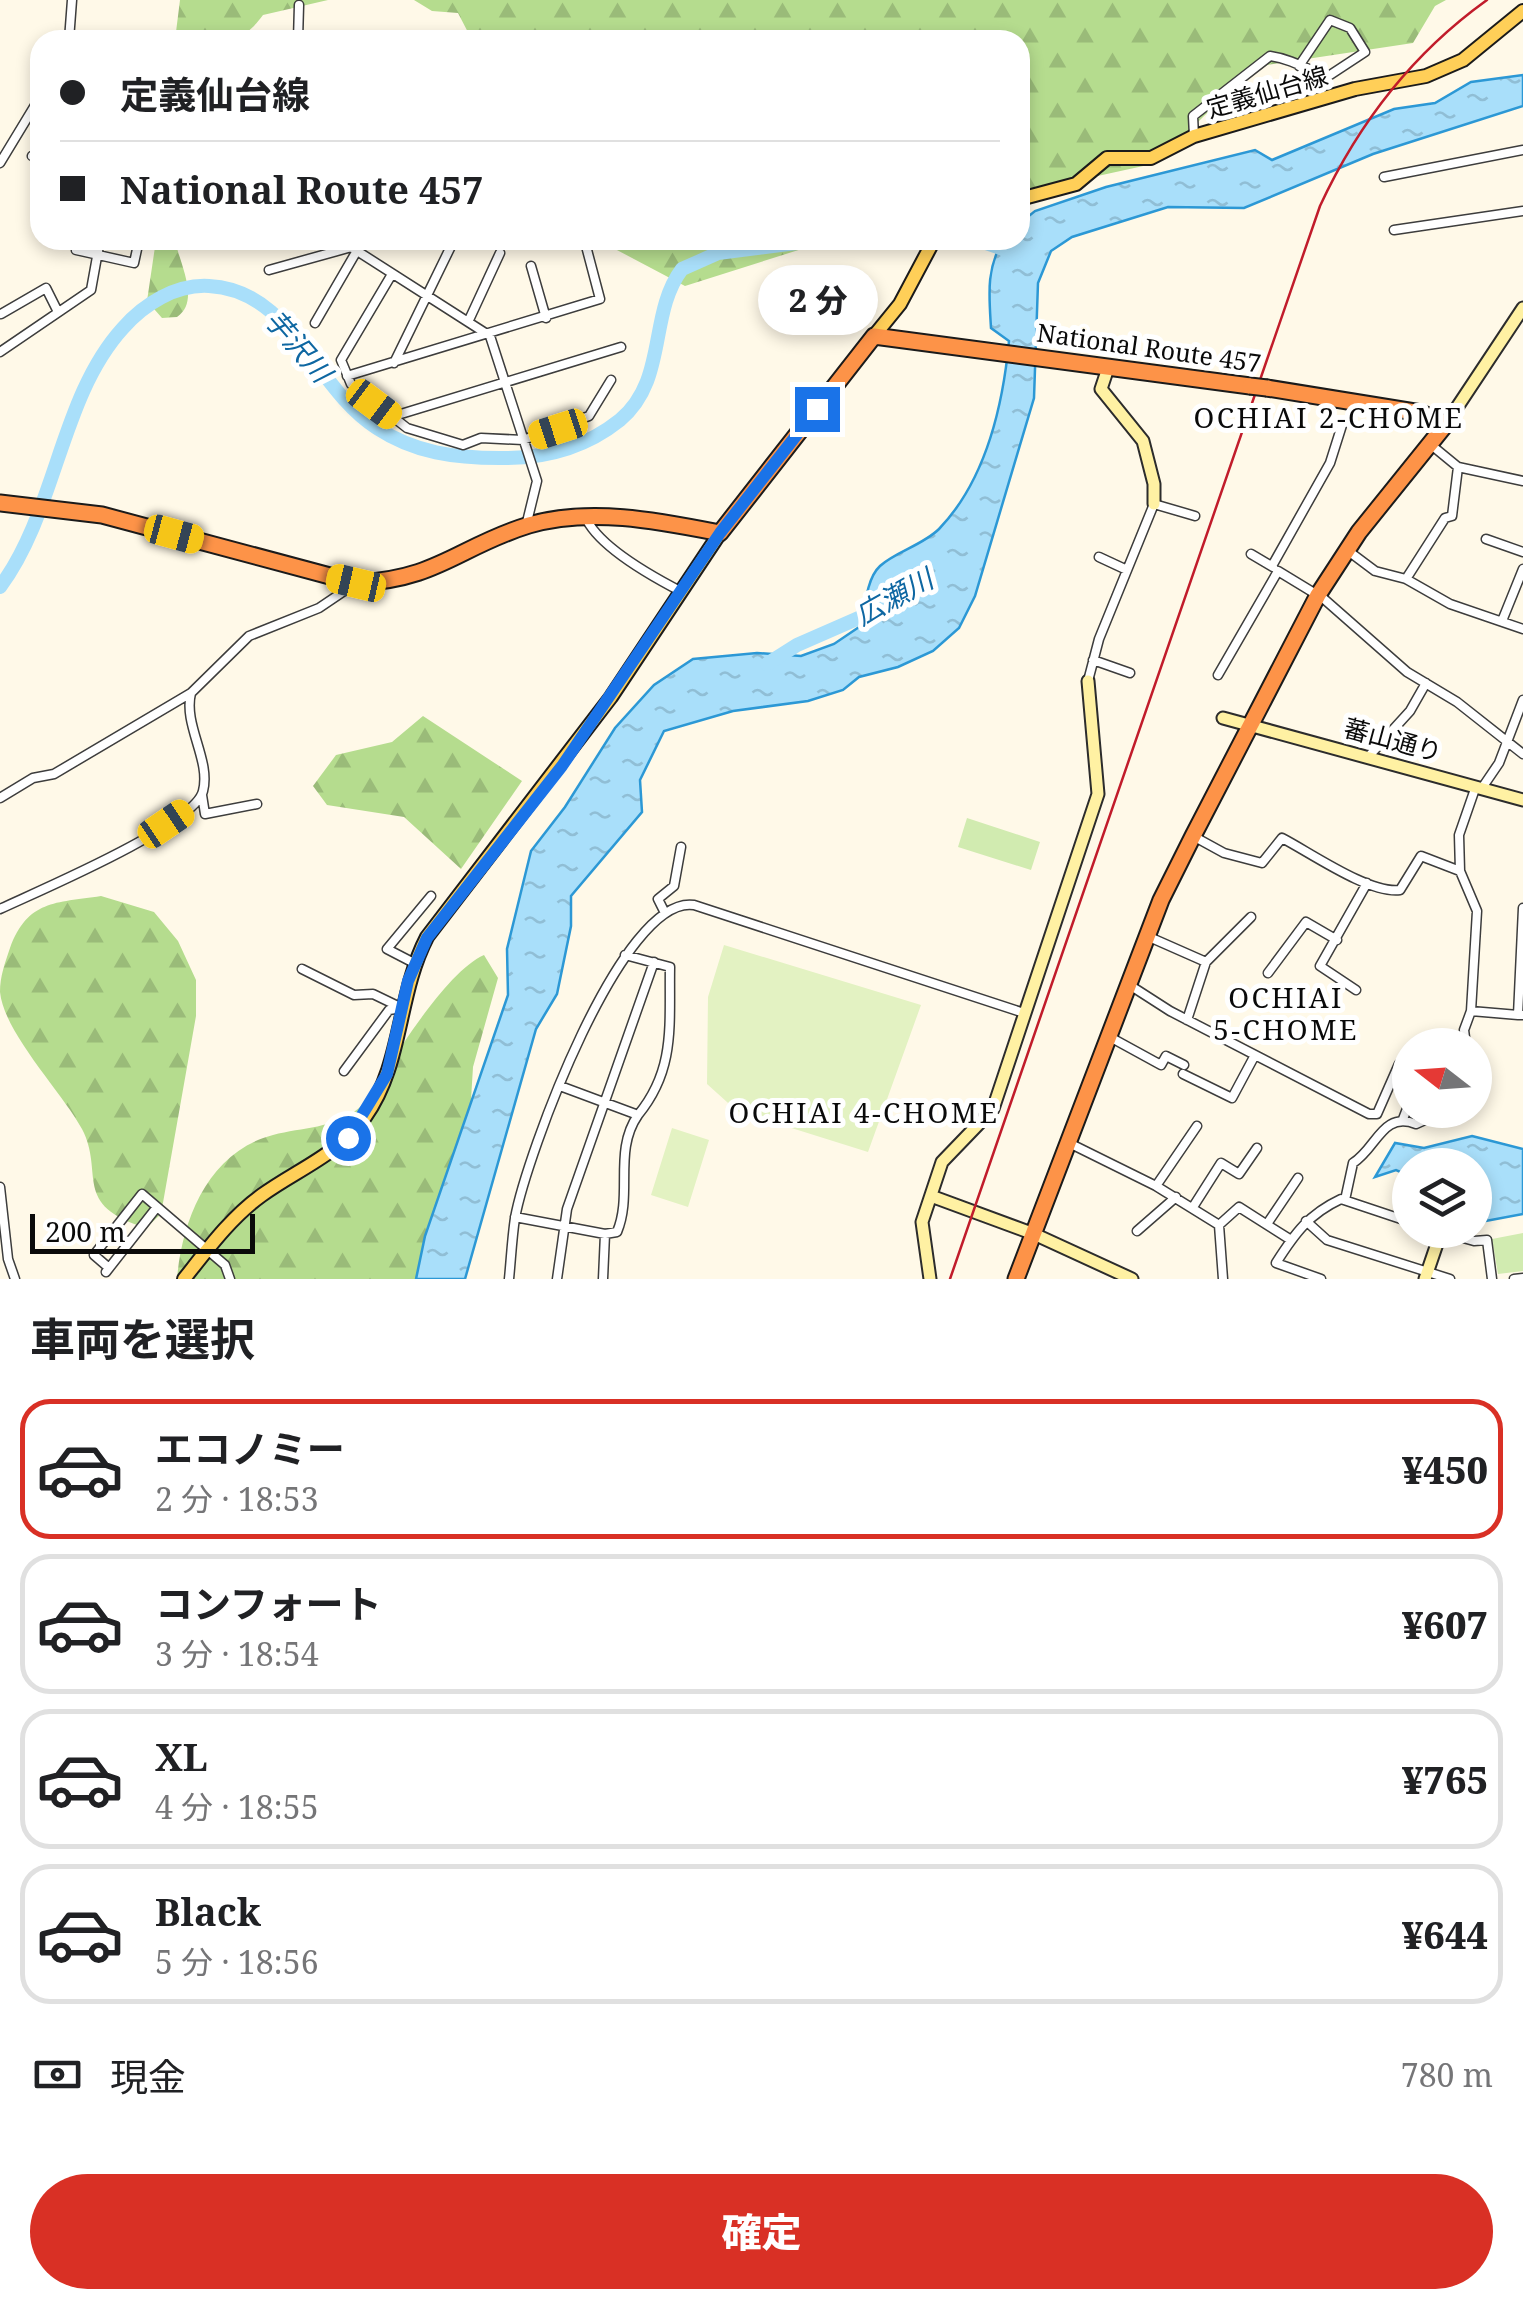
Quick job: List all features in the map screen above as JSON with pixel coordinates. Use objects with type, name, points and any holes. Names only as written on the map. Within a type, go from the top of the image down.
[{"type":"highway","name":"National Route 457","points":[[874,336],[1421,412],[1446,424]]},
{"type":"highway","points":[[6,503],[102,515],[356,583],[394,582],[426,574],[526,526],[585,516],[720,533],[874,336]]},
{"type":"highway","points":[[1016,1279],[1147,936],[1192,836],[1318,595],[1347,550],[1446,424]]},
{"type":"main road","name":"定義仙台線","points":[[1030,196],[1076,184],[1108,158],[1151,158],[1194,136],[1355,90],[1426,76],[1463,60],[1523,12]]},
{"type":"main road","points":[[874,336],[900,304],[929,250]]},
{"type":"main road","points":[[184,1279],[206,1250],[262,1195],[348,1138],[387,1074],[414,963],[441,916],[562,766],[720,533]]},
{"type":"street","points":[[70,30],[72,0]]},
{"type":"street","points":[[298,5],[298,30]]},
{"type":"street","points":[[1194,136],[1193,116],[1270,56],[1291,60],[1298,66],[1328,77],[1365,52],[1350,28],[1330,20],[1298,66]]},
{"type":"street","points":[[0,163],[30,114]]},
{"type":"street","points":[[1384,177],[1523,150]]},
{"type":"street","points":[[1394,230],[1523,211]]},
{"type":"street","points":[[76,250],[134,263],[137,250]]},
{"type":"street","points":[[0,352],[91,290],[98,250]]},
{"type":"street","points":[[394,363],[450,250]]},
{"type":"street","points":[[348,376],[490,336],[600,299],[587,250]]},
{"type":"street","points":[[269,270],[351,251],[490,336],[538,481],[526,526]]},
{"type":"street","points":[[315,323],[351,251]]},
{"type":"street","points":[[469,320],[500,253]]},
{"type":"street","points":[[531,266],[546,318]]},
{"type":"street","points":[[392,274],[342,360],[350,384],[407,428],[462,445],[481,438],[524,442],[589,416],[611,380]]},
{"type":"street","points":[[1,314],[46,288],[58,310]]},
{"type":"street","points":[[1446,424],[1523,308]]},
{"type":"street","points":[[391,416],[622,347]]},
{"type":"street","points":[[930,1279],[922,1234],[931,1196],[950,1150],[993,1109],[1098,794],[1088,681],[1126,570],[1154,504],[1150,457],[1134,428],[1105,397],[1102,381],[1108,368]]},
{"type":"street","points":[[1218,675],[1330,462],[1342,422]]},
{"type":"street","points":[[1430,444],[1458,466],[1523,480]]},
{"type":"street","points":[[1406,578],[1445,518],[1452,516],[1458,466]]},
{"type":"street","points":[[1154,504],[1195,516]]},
{"type":"street","points":[[585,516],[591,530],[649,575],[682,592]]},
{"type":"street","points":[[1486,539],[1523,552]]},
{"type":"street","points":[[1347,550],[1375,571],[1406,578],[1450,604],[1523,629]]},
{"type":"street","points":[[1252,554],[1318,595],[1426,683],[1523,754]]},
{"type":"street","points":[[1099,557],[1126,570]]},
{"type":"street","points":[[1502,621],[1523,568]]},
{"type":"street","points":[[0,798],[33,778],[54,774],[191,693],[249,636],[319,608],[356,583]]},
{"type":"street","points":[[1093,660],[1130,673]]},
{"type":"street","points":[[1369,756],[1410,711],[1426,683]]},
{"type":"street","points":[[191,693],[188,706],[204,782],[205,814],[257,804]]},
{"type":"street","points":[[1465,1028],[1470,1010],[1477,911],[1460,872],[1459,836],[1523,700]]},
{"type":"street","name":"蕃山通り","points":[[1223,718],[1523,800]]},
{"type":"street","points":[[0,909],[140,842],[193,807],[202,795]]},
{"type":"street","points":[[1192,836],[1224,854],[1262,863],[1282,838],[1388,892],[1400,890],[1421,856],[1460,872]]},
{"type":"street","points":[[664,910],[658,899],[674,886],[681,846]]},
{"type":"street","points":[[1356,990],[1320,966],[1367,883]]},
{"type":"street","points":[[414,963],[387,950],[432,896]]},
{"type":"street","points":[[509,1279],[515,1216],[578,1036],[626,956],[664,910],[694,905],[1024,1013]]},
{"type":"street","points":[[1470,1010],[1520,1015],[1523,908]]},
{"type":"street","points":[[1187,1020],[1206,962],[1251,917]]},
{"type":"street","points":[[1268,972],[1306,922],[1337,940]]},
{"type":"street","points":[[1147,936],[1206,962]]},
{"type":"street","points":[[515,1216],[605,1234],[618,1232],[626,1133],[658,1091],[669,1050],[670,967],[626,956]]},
{"type":"street","points":[[557,1279],[562,1226],[654,962]]},
{"type":"street","points":[[302,968],[354,995],[373,994],[402,1008]]},
{"type":"street","points":[[1128,984],[1307,1085],[1390,1122],[1366,1155],[1353,1163],[1345,1200]]},
{"type":"street","points":[[344,1071],[389,1010],[402,1008]]},
{"type":"street","points":[[1108,1036],[1160,1065],[1166,1056],[1232,1098],[1255,1055]]},
{"type":"street","points":[[1377,1114],[1392,1080]]},
{"type":"street","points":[[560,1086],[638,1115]]},
{"type":"street","points":[[1156,1186],[1198,1126]]},
{"type":"street","points":[[1067,1143],[1156,1186],[1219,1225]]},
{"type":"street","points":[[1193,1207],[1221,1163],[1238,1174],[1257,1148]]},
{"type":"street","points":[[1267,1224],[1298,1178]]},
{"type":"street","points":[[0,1187],[6,1244],[15,1279]]},
{"type":"street","points":[[157,1207],[107,1270],[94,1256],[142,1194],[225,1265],[230,1279]]},
{"type":"street","points":[[931,1196],[1034,1234],[1132,1279]]},
{"type":"street","points":[[1138,1231],[1176,1198]]},
{"type":"street","points":[[1318,1279],[1276,1263],[1306,1221],[1323,1208],[1345,1200],[1392,1216]]},
{"type":"street","points":[[1219,1225],[1240,1206],[1291,1240]]},
{"type":"street","points":[[1306,1221],[1327,1240],[1426,1275],[1450,1279]]},
{"type":"street","points":[[1219,1225],[1223,1279]]},
{"type":"street","points":[[604,1279],[605,1234]]},
{"type":"street","points":[[1426,1275],[1433,1248]]},
{"type":"street","points":[[1489,1248],[1492,1279]]},
{"type":"street","points":[[1514,1279],[1523,1278]]},
{"type":"green space","points":[[180,0],[328,0],[263,15],[248,30],[176,30]]},
{"type":"green space","points":[[414,0],[1446,0],[1435,6],[1413,43],[1267,65],[1225,95],[1157,163],[1030,191],[1030,30],[467,30],[458,13],[432,11]]},
{"type":"green space","points":[[155,250],[178,250],[188,291],[184,310],[177,317],[162,318],[147,301]]},
{"type":"green space","points":[[617,250],[798,250],[685,286]]},
{"type":"green space","points":[[423,716],[522,781],[461,869],[404,817],[327,805],[313,786],[336,755],[392,742]]},
{"type":"green space","points":[[967,818],[1040,842],[1031,870],[958,847]]},
{"type":"green space","points":[[101,896],[154,912],[178,941],[196,980],[196,1016],[161,1214],[146,1228],[123,1219],[99,1198],[82,1129],[22,1044],[0,992],[10,948],[25,921],[57,903]]},
{"type":"green space","points":[[724,945],[921,1005],[868,1152],[737,1111],[707,1084],[708,997]]},
{"type":"green space","points":[[484,955],[498,978],[473,1067],[470,1116],[443,1279],[177,1279],[192,1212],[215,1172],[250,1144],[273,1135],[328,1124],[359,1108],[432,1004],[458,974]]},
{"type":"green space","points":[[672,1128],[709,1140],[688,1207],[651,1195]]},
{"type":"green space","points":[[1523,1233],[1523,1271],[1498,1274],[1492,1239]]},
{"type":"water","points":[[1523,75],[1523,106],[1373,154],[1244,208],[1168,207],[1072,237],[1051,251],[1038,283],[1034,398],[975,596],[959,628],[933,651],[898,667],[859,677],[843,690],[808,701],[733,711],[664,731],[640,780],[642,812],[571,896],[571,926],[557,994],[536,1029],[465,1279],[416,1279],[425,1236],[508,995],[507,949],[531,851],[565,807],[615,728],[654,685],[693,659],[757,653],[801,656],[834,644],[862,625],[869,586],[880,566],[932,535],[955,509],[980,465],[1002,390],[1009,341],[991,328],[989,293],[999,250],[1030,250],[1030,215],[1035,211],[1106,187],[1255,150],[1272,160],[1394,109],[1435,103],[1471,82]]},
{"type":"water","points":[[1472,1136],[1523,1149],[1523,1214],[1492,1220],[1492,1148],[1424,1148]]},
{"type":"water","points":[[1395,1143],[1424,1148],[1392,1148]]},
{"type":"water","points":[[1392,1148],[1392,1171],[1375,1177]]},
{"type":"waterway","name":"芋沢川","points":[[0,587],[34,524],[71,420],[102,356],[131,319],[173,292],[209,286],[237,292],[261,304],[282,322],[355,411],[391,436],[451,455],[516,458],[578,445],[620,420],[645,386],[665,306],[682,269],[718,253],[742,250]]},
{"type":"waterway","name":"芋沢川","points":[[1006,250],[1015,253]]},
{"type":"waterway","name":"広瀬川","points":[[767,664],[797,645],[877,610]]},
{"type":"railway","points":[[950,1279],[1320,206],[1352,147],[1390,92],[1435,43],[1487,0]]},
{"type":"district","name":"OCHIAI 2-CHOME","points":[[1329,418]]},
{"type":"district","name":"OCHIAI 5-CHOME","points":[[1286,1014]]},
{"type":"district","name":"OCHIAI 4-CHOME","points":[[864,1113]]},
{"type":"route","points":[[348,1138],[379,1094],[414,963],[441,916],[562,766],[720,533],[817,409]]}]
